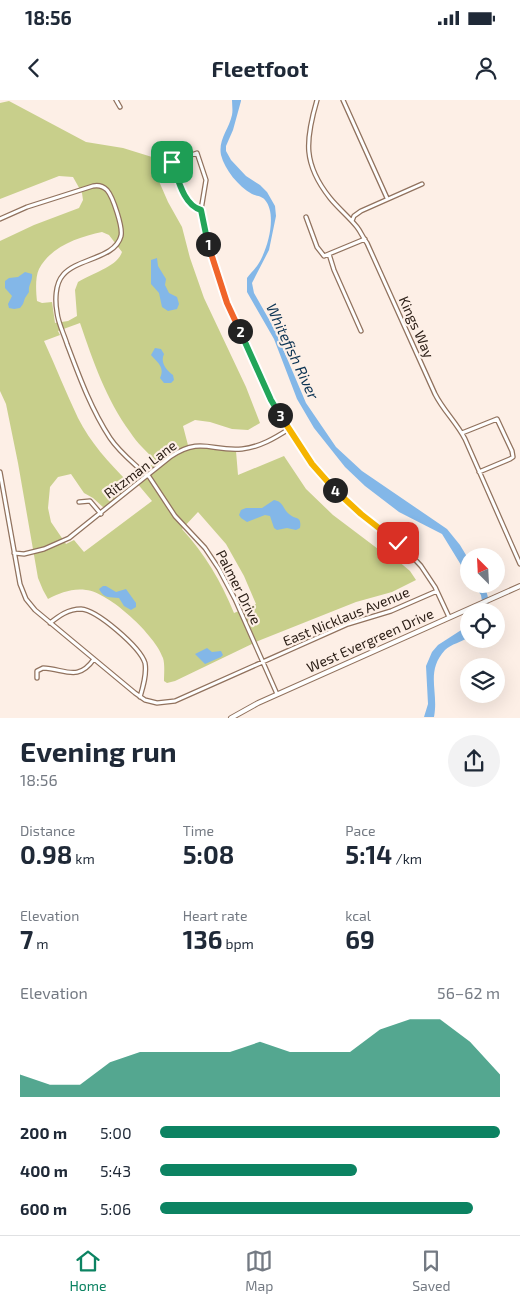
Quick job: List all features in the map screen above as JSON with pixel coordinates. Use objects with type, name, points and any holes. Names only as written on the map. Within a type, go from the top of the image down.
[{"type":"street","points":[[116,100],[120,107]]},
{"type":"street","name":"Kings Way","points":[[317,100],[309,145],[310,164],[323,188],[352,221],[364,239],[435,394],[462,434],[520,564]]},
{"type":"street","points":[[343,100],[387,198]]},
{"type":"street","points":[[201,210],[188,202],[172,162],[197,153],[206,180],[201,210],[209,250],[234,320],[244,338],[271,400],[312,464],[338,493],[407,551],[428,575],[449,618]]},
{"type":"street","points":[[352,221],[358,212],[422,184]]},
{"type":"street","name":"Palmer Drive","points":[[0,219],[27,207],[93,186],[103,187],[110,194],[121,224],[120,240],[110,251],[67,271],[58,284],[57,314],[78,374],[110,438],[122,453],[148,475],[175,516],[200,541],[216,563],[232,593],[277,694]]},
{"type":"street","points":[[306,217],[319,251],[324,256],[364,239]]},
{"type":"street","points":[[329,254],[341,287],[361,330]]},
{"type":"street","points":[[462,434],[497,419],[512,451],[513,457],[510,459],[479,472]]},
{"type":"street","name":"Ritzman Lane","points":[[14,552],[17,554],[33,552],[58,544],[75,534],[170,457],[186,448],[202,445],[234,449],[249,448],[267,442],[289,429]]},
{"type":"street","points":[[0,472],[20,584],[24,595],[35,610],[50,623],[140,697],[146,672],[142,657],[137,649],[107,623],[90,611],[79,609],[64,613],[50,623]]},
{"type":"street","points":[[79,502],[90,501],[101,514]]},
{"type":"street","name":"West Evergreen Drive","points":[[231,718],[277,694],[520,586]]},
{"type":"street","name":"East Nicklaus Avenue","points":[[140,697],[157,703],[175,701],[348,624],[392,611],[437,591]]},
{"type":"street","points":[[37,678],[38,671],[43,668],[80,673],[94,659]]},
{"type":"green space","points":[[9,101],[86,142],[123,148],[152,157],[153,173],[158,179],[182,227],[190,258],[204,298],[246,387],[260,423],[248,430],[232,429],[210,422],[195,420],[183,426],[189,449],[201,447],[236,451],[238,475],[284,456],[306,489],[333,515],[386,555],[397,560],[410,571],[416,580],[392,592],[356,602],[258,641],[175,681],[167,683],[164,681],[164,660],[159,649],[142,627],[107,598],[86,590],[76,590],[66,591],[48,599],[38,578],[18,463],[6,404],[0,391],[0,241],[34,225],[79,208],[83,200],[82,193],[73,177],[59,176],[0,199],[0,103]],"holes":[[[102,232],[109,235],[122,252],[110,266],[78,282],[75,290],[77,316],[68,321],[55,323],[52,302],[42,303],[37,301],[36,280],[39,269],[44,261],[58,249],[75,240]],[[80,323],[95,365],[121,419],[142,447],[156,461],[128,482],[94,444],[74,409],[44,341],[60,335],[58,331]],[[71,474],[84,493],[104,508],[136,482],[152,501],[84,552],[74,540],[66,544],[51,522],[48,508],[50,487],[58,477]],[[198,512],[226,544],[244,576],[256,604],[234,613],[212,568],[182,529]]]},
{"type":"water","points":[[232,100],[241,100],[226,151],[231,160],[246,176],[267,192],[275,206],[276,216],[269,250],[252,283],[254,293],[275,330],[306,403],[336,447],[362,471],[447,529],[462,548],[460,548],[460,563],[442,534],[399,512],[365,486],[345,467],[314,428],[297,399],[274,339],[247,292],[247,278],[261,260],[267,243],[270,233],[271,215],[264,199],[247,191],[233,177],[221,155],[222,139],[231,120]]},
{"type":"water","points":[[157,258],[158,266],[166,279],[165,285],[169,293],[177,297],[179,304],[177,309],[168,311],[162,307],[159,293],[151,284],[151,260]]},
{"type":"water","points":[[25,272],[32,274],[29,292],[20,308],[9,308],[8,304],[12,296],[5,288],[5,281],[9,278],[18,277]]},
{"type":"water","points":[[155,348],[161,349],[164,354],[164,366],[173,375],[174,380],[171,383],[164,383],[160,378],[161,368],[151,355]]},
{"type":"water","points":[[274,500],[281,504],[291,516],[299,519],[300,528],[296,530],[287,528],[277,530],[274,528],[270,516],[265,515],[247,522],[239,515],[241,510],[246,508],[262,508]]},
{"type":"water","points":[[103,586],[116,592],[126,589],[136,603],[136,607],[131,610],[124,606],[119,598],[105,596],[99,589]]},
{"type":"water","points":[[480,593],[487,593],[488,603],[482,603]]},
{"type":"water","points":[[460,631],[460,642],[445,650],[436,666],[434,674],[434,717],[424,717],[428,704],[426,666],[432,652],[438,645]]},
{"type":"water","points":[[207,648],[212,652],[221,651],[223,655],[205,664],[195,654]]},
{"type":"route","points":[[172,162],[188,202],[191,206],[201,210],[209,250],[227,303],[274,407],[312,464],[338,493],[398,543]]},
{"type":"water label","name":"Whitefish River","points":[[293,351]]}]
